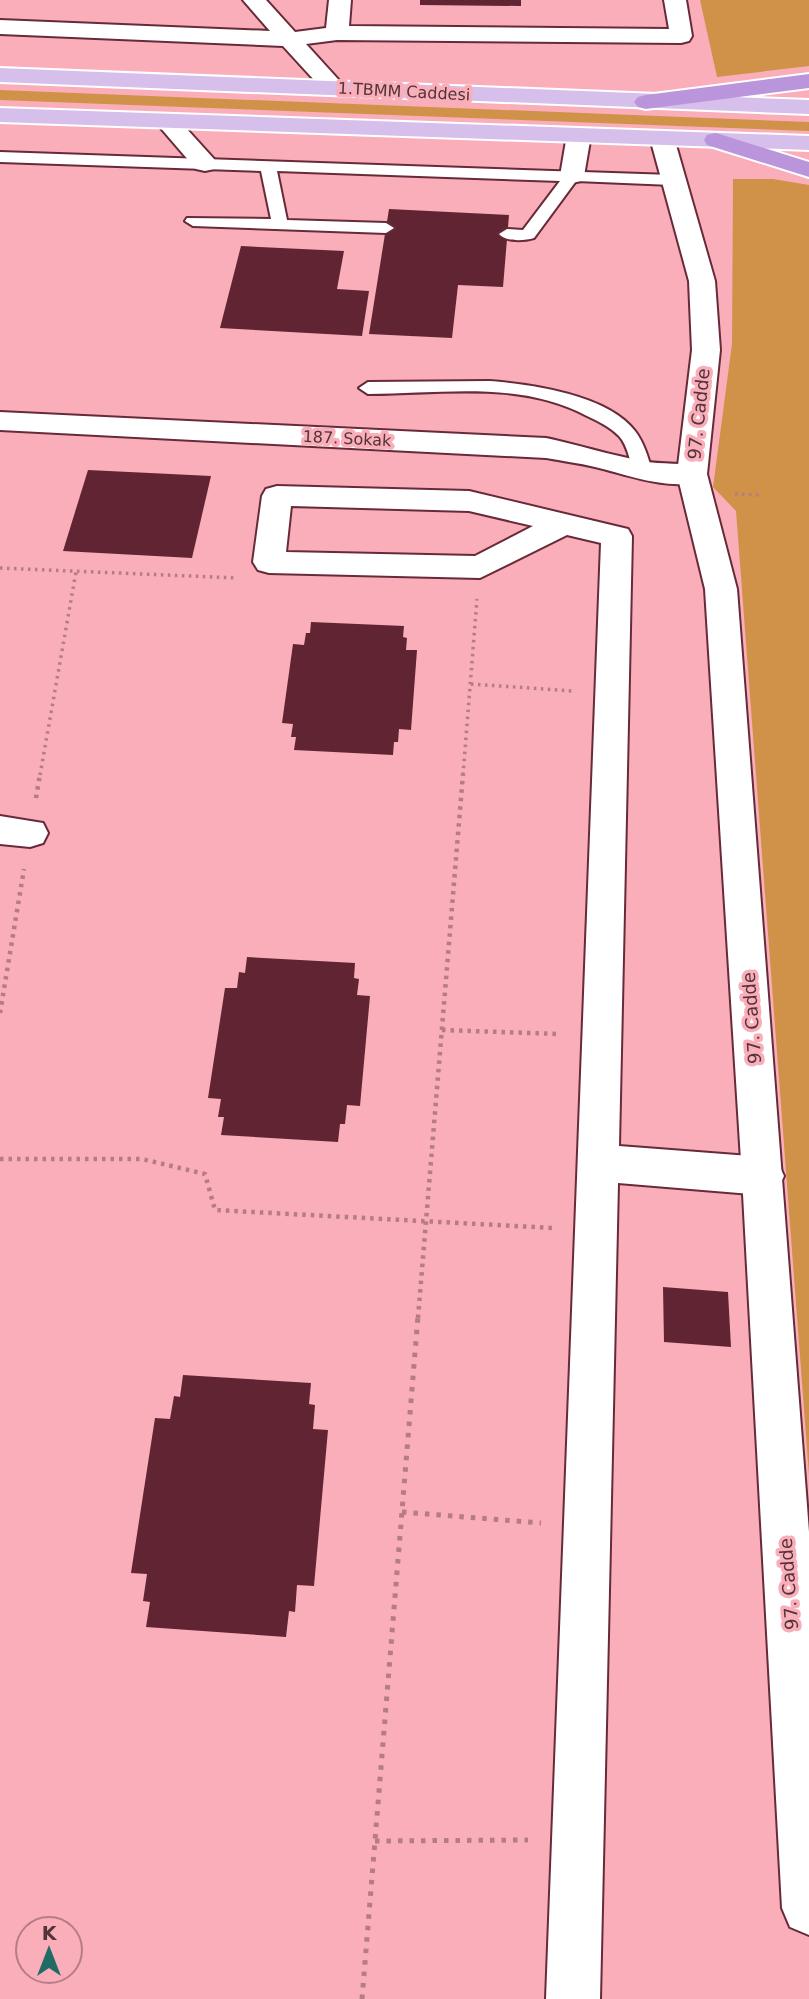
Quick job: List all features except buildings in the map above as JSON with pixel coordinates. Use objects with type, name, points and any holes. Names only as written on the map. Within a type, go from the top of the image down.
[{"type":"highway","points":[[646,102],[809,81]]},
{"type":"highway","points":[[716,140],[809,170]]},
{"type":"main road","name":"1.TBMM Caddesi","points":[[0,75],[809,107]]},
{"type":"main road","points":[[0,115],[809,143]]},
{"type":"street","points":[[254,0],[334,88]]},
{"type":"street","points":[[337,33],[340,0]]},
{"type":"street","points":[[0,27],[290,39],[337,33],[681,36],[675,0]]},
{"type":"street","points":[[167,121],[205,164]]},
{"type":"street","points":[[572,176],[579,135]]},
{"type":"street","name":"97. Cadde","points":[[662,138],[702,281],[706,350],[692,474],[720,589],[763,1176],[809,1908]]},
{"type":"street","name":"187. Sokak","points":[[0,421],[546,448],[598,458],[643,471],[692,474]]},
{"type":"street","points":[[563,524],[480,567],[269,562],[277,496],[470,501],[617,536],[573,1999]]},
{"type":"street","points":[[598,1163],[763,1176]]},
{"type":"lane","points":[[0,157],[672,180]]},
{"type":"lane","points":[[268,166],[280,224]]},
{"type":"lane","points":[[507,234],[528,235],[572,176]]},
{"type":"lane","points":[[193,221],[386,228]]},
{"type":"lane","points":[[368,388],[480,385],[518,387],[551,394],[586,405],[629,436],[643,471]]},
{"type":"path","points":[[0,568],[267,580],[269,562]]},
{"type":"path","points":[[362,1999],[480,567]]},
{"type":"path","points":[[0,1013],[15,831],[76,572]]},
{"type":"path","points":[[471,684],[613,694]]},
{"type":"path","points":[[442,1030],[602,1035]]},
{"type":"path","points":[[0,1158],[142,1158],[205,1174],[215,1210],[596,1230]]},
{"type":"path","points":[[402,1512],[587,1527]]},
{"type":"path","points":[[375,1841],[578,1839]]},
{"type":"shaded area","points":[[700,0],[809,0],[809,66],[717,77]]},
{"type":"shaded area","points":[[0,90],[809,122],[809,131],[0,100]]},
{"type":"shaded area","points":[[733,179],[773,179],[809,185],[809,1475],[736,511],[713,487],[732,344]]}]
